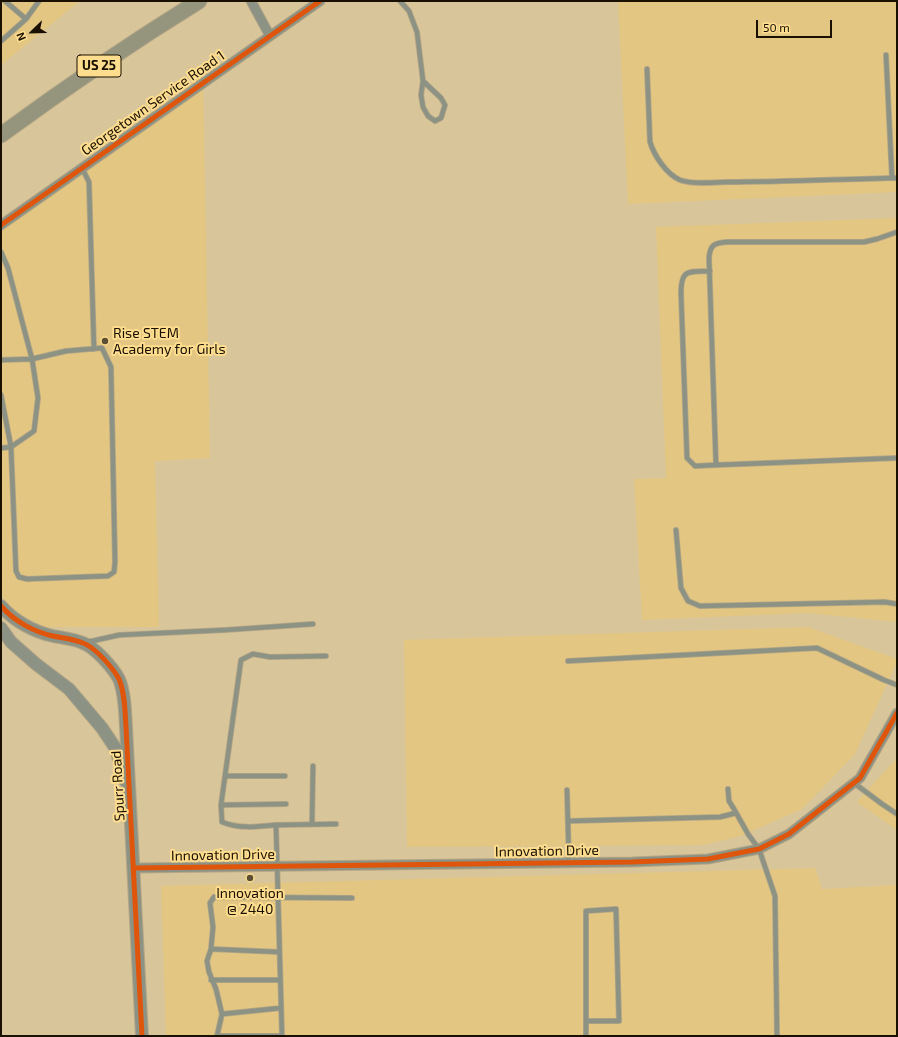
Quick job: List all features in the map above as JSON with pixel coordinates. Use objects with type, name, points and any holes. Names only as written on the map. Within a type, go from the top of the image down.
[{"type":"main road","name":"US 25","points":[[1,135],[45,102],[104,62],[199,1]]},
{"type":"street","points":[[251,1],[270,36]]},
{"type":"street","name":"Georgetown Service Road 1","points":[[1,225],[320,1]]},
{"type":"street","name":"Spurr Road","points":[[1,606],[20,623],[33,629],[51,636],[84,643],[106,660],[119,680],[123,693],[126,727],[142,1036]]},
{"type":"street","name":"Spurr Road","points":[[1,628],[11,642],[36,664],[69,689],[102,728],[116,749],[131,805]]},
{"type":"street","name":"Innovation Drive","points":[[134,868],[569,863],[708,859],[760,849],[789,834],[860,778],[897,712]]},
{"type":"lane","points":[[5,1],[26,19]]},
{"type":"lane","points":[[1,41],[26,19],[39,1]]},
{"type":"lane","points":[[400,1],[409,11],[417,32],[423,81],[421,95],[423,107],[428,116],[435,120],[441,118],[445,105],[441,98],[423,81]]},
{"type":"lane","points":[[647,69],[650,142],[653,151],[660,162],[678,179],[690,182],[757,182],[895,178],[886,55]]},
{"type":"lane","points":[[82,168],[89,182],[94,348]]},
{"type":"lane","points":[[716,465],[710,250],[714,245],[727,242],[864,242],[897,232]]},
{"type":"lane","points":[[1,252],[8,268],[32,359],[38,398],[34,430],[11,447],[1,448]]},
{"type":"lane","points":[[710,271],[689,272],[684,275],[682,280],[687,458],[690,462],[695,466],[897,458]]},
{"type":"lane","points":[[1,360],[32,359],[66,351],[102,348],[111,367],[115,562],[114,572],[108,576],[27,579],[19,577],[16,571],[11,447],[1,395]]},
{"type":"lane","points":[[676,530],[681,588],[688,601],[700,606],[885,602],[897,604]]},
{"type":"lane","points":[[84,643],[119,635],[313,624]]},
{"type":"lane","points":[[568,661],[817,648],[897,685]]},
{"type":"lane","points":[[326,656],[270,657],[253,654],[241,660],[221,805],[222,822],[231,826],[250,827],[336,824]]},
{"type":"lane","points":[[312,824],[313,766]]},
{"type":"lane","points":[[225,776],[286,776]]},
{"type":"lane","points":[[854,783],[897,814]]},
{"type":"lane","points":[[567,790],[569,863]]},
{"type":"lane","points":[[728,790],[730,801],[736,813],[748,834],[760,849],[775,896],[777,1036]]},
{"type":"lane","points":[[221,805],[286,804]]},
{"type":"lane","points":[[569,821],[720,817],[736,813]]},
{"type":"lane","points":[[276,825],[278,898],[279,952],[282,1036],[217,1036],[222,1014],[216,989],[211,980],[207,961],[211,949],[213,927],[210,902],[214,897],[278,898],[352,898]]},
{"type":"lane","points":[[586,1021],[619,1021],[616,909],[586,911],[586,1021],[586,1036]]},
{"type":"lane","points":[[211,949],[279,952]]},
{"type":"lane","points":[[211,980],[280,980]]},
{"type":"lane","points":[[222,1014],[281,1008]]},
{"type":"shaded area","points":[[1,1],[80,1],[1,65]]},
{"type":"shaded area","points":[[618,1],[897,1],[897,192],[628,204]]},
{"type":"shaded area","name":"Rise STEM Academy for Girls","points":[[203,75],[210,458],[155,461],[159,627],[44,627],[21,615],[6,603],[1,594],[1,224]]},
{"type":"shaded area","points":[[897,218],[897,622],[808,613],[642,620],[634,479],[666,478],[656,227]]},
{"type":"shaded area","points":[[808,627],[897,659],[897,662],[855,754],[802,809],[741,836],[703,845],[407,847],[404,640]]},
{"type":"shaded area","points":[[897,758],[897,830],[857,802]]},
{"type":"shaded area","points":[[815,868],[822,889],[897,885],[897,1036],[166,1036],[161,886]]},
{"type":"cycle path","points":[[1,225],[320,1]]},
{"type":"cycle path","points":[[1,606],[18,621],[32,629],[53,636],[76,640],[88,645],[108,664],[116,674],[121,684],[124,696],[142,1036]]},
{"type":"cycle path","points":[[134,868],[632,862],[708,859],[759,849],[789,834],[860,778],[897,713]]},
{"type":"place","name":"Rise STEM Academy for Girls","points":[[105,341]]},
{"type":"place","name":"Innovation @ 2440","points":[[250,878]]}]
